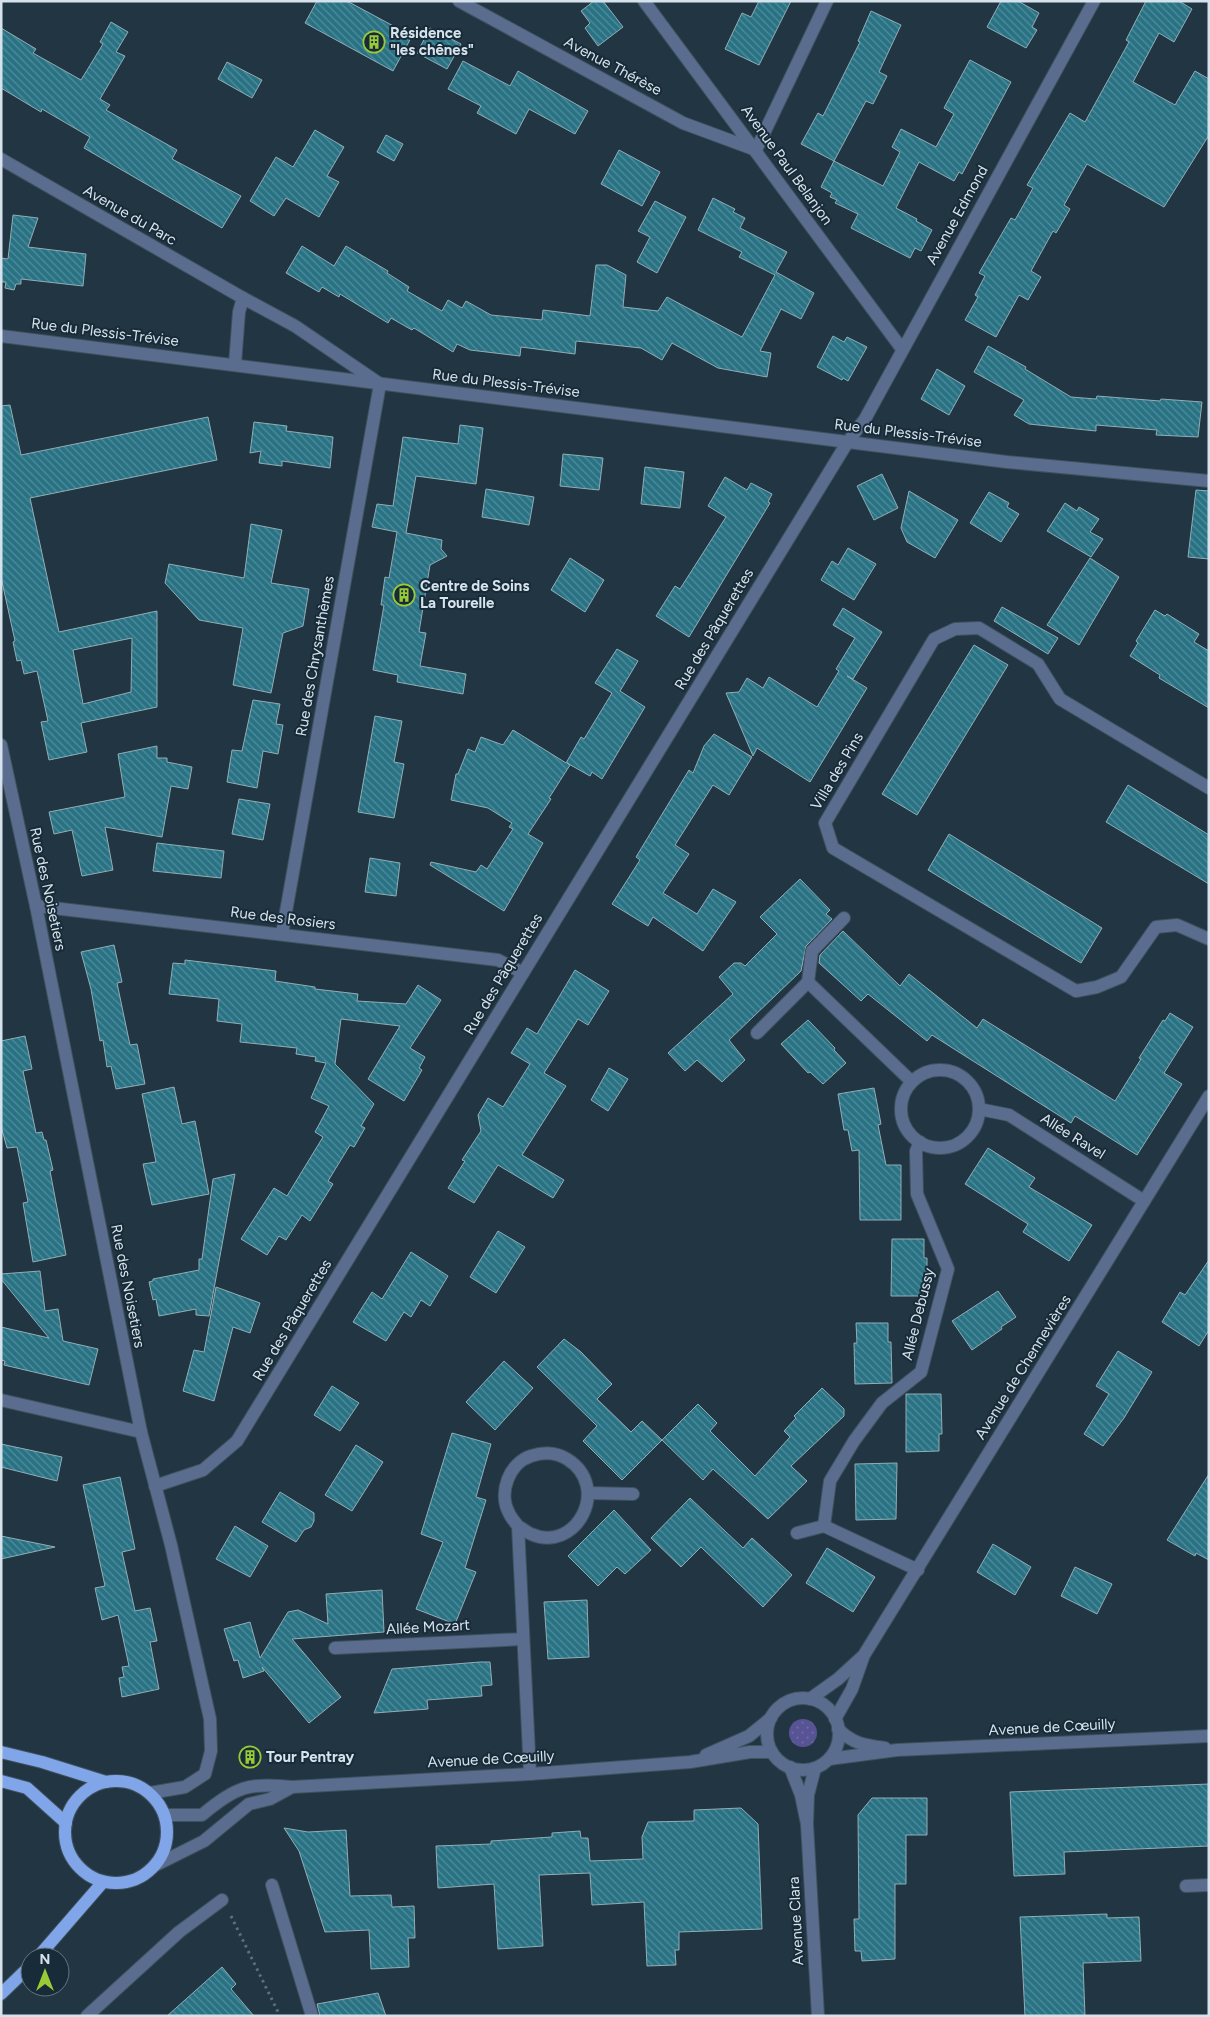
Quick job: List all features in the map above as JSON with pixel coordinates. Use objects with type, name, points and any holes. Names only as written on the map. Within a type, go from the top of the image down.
[{"type":"main road","points":[[1,1752],[42,1762],[106,1782]]},
{"type":"main road","points":[[1,1781],[27,1788],[66,1823]]},
{"type":"main road","points":[[122,1781],[136,1785],[150,1793],[166,1815],[168,1833],[165,1850],[156,1865],[145,1875],[132,1882],[117,1884],[103,1882],[77,1866],[69,1853],[65,1838],[66,1823],[70,1809],[80,1796],[92,1787],[106,1782],[122,1781]]},
{"type":"main road","points":[[47,1947],[103,1882]]},
{"type":"main road","points":[[1,1994],[20,1976]]},
{"type":"street","name":"Avenue Thérèse","points":[[459,1],[683,123],[756,150]]},
{"type":"street","name":"Avenue Paul Belanjon","points":[[644,1],[902,349]]},
{"type":"street","points":[[756,150],[827,1]]},
{"type":"street","name":"Avenue Edmond","points":[[847,443],[865,419],[1094,1]]},
{"type":"street","name":"Avenue du Parc","points":[[1,159],[294,326],[380,384]]},
{"type":"street","points":[[235,364],[239,312],[244,298]]},
{"type":"street","name":"Rue du Plessis-Trévise","points":[[1,336],[235,364],[847,443],[880,445],[1007,462],[1209,481]]},
{"type":"street","name":"Rue des Chrysanthèmes","points":[[282,934],[380,384]]},
{"type":"street","name":"Rue des Pâquerettes","points":[[155,1486],[202,1470],[237,1441],[847,443]]},
{"type":"street","name":"Villa des Pins","points":[[1209,788],[1060,699],[1038,664],[979,628],[955,629],[934,640],[825,823],[833,848],[1076,991],[1097,987],[1121,977],[1156,927],[1177,925],[1209,939]]},
{"type":"street","name":"Rue des Noisetiers","points":[[1,744],[36,906],[141,1432],[171,1545],[210,1720],[211,1751],[205,1774],[185,1787],[150,1793]]},
{"type":"street","name":"Rue des Rosiers","points":[[36,906],[498,960],[524,973]]},
{"type":"street","points":[[756,1033],[808,982],[812,951],[844,918]]},
{"type":"street","points":[[808,982],[912,1082]]},
{"type":"street","points":[[940,1070],[955,1073],[968,1082],[976,1094],[979,1109],[976,1124],[968,1137],[955,1146],[940,1148],[925,1146],[912,1137],[904,1124],[901,1109],[904,1094],[912,1082],[925,1073],[940,1070]]},
{"type":"street","name":"Avenue de Chennevières","points":[[837,1724],[864,1655],[1209,1096]]},
{"type":"street","name":"Allée Ravel","points":[[979,1109],[1009,1115],[1144,1201]]},
{"type":"street","name":"Allée Debussy","points":[[824,1526],[830,1481],[854,1441],[882,1403],[920,1372],[948,1269],[917,1194],[916,1151],[920,1142]]},
{"type":"street","points":[[1,1400],[141,1432]]},
{"type":"street","points":[[545,1453],[561,1456],[575,1464],[585,1477],[589,1494],[586,1510],[578,1524],[564,1533],[548,1537],[532,1534],[518,1526],[508,1512],[504,1496],[507,1480],[516,1466],[529,1456],[545,1453]]},
{"type":"street","points":[[589,1494],[633,1494]]},
{"type":"street","points":[[518,1526],[530,1774]]},
{"type":"street","points":[[797,1533],[824,1526],[918,1570]]},
{"type":"street","name":"Allée Mozart","points":[[335,1648],[523,1638]]},
{"type":"street","name":"Avenue de Chennevières","points":[[810,1699],[838,1679],[864,1655]]},
{"type":"street","points":[[798,1699],[810,1699],[820,1703],[829,1710],[837,1724],[838,1740],[829,1759],[815,1768],[806,1770],[790,1767],[777,1759],[768,1741],[768,1730],[771,1718],[787,1702],[798,1699]]},
{"type":"street","name":"Avenue de Cœuilly","points":[[690,1762],[749,1736],[771,1718]]},
{"type":"street","name":"Avenue de Cœuilly","points":[[837,1724],[848,1739],[863,1745],[897,1750]]},
{"type":"street","name":"Avenue de Cœuilly","points":[[829,1759],[897,1750],[1209,1736]]},
{"type":"street","name":"Avenue de Cœuilly","points":[[166,1815],[202,1815],[220,1800],[244,1788],[266,1784],[292,1787],[530,1774],[690,1762],[750,1752],[772,1752]]},
{"type":"street","name":"Avenue Clara","points":[[790,1767],[801,1795],[807,1824]]},
{"type":"street","name":"Avenue Clara","points":[[815,1768],[808,1795],[807,1824],[818,2016]]},
{"type":"street","name":"Avenue de Cœuilly","points":[[156,1865],[204,1841],[249,1804],[270,1799],[292,1787]]},
{"type":"street","points":[[272,1885],[312,2016]]},
{"type":"street","points":[[1186,1886],[1209,1885]]},
{"type":"street","points":[[88,2016],[178,1932],[222,1900]]},
{"type":"path","points":[[222,1900],[280,2016]]},
{"type":"shaded area","points":[[803,1719],[813,1723],[817,1733],[813,1743],[803,1747],[793,1743],[789,1733],[793,1723]]},
{"type":"building","name":"Résidence \"les chênes\"","points":[[317,1],[347,1],[412,36],[393,71],[305,23]]},
{"type":"building","points":[[594,1],[603,1],[623,27],[598,46],[585,28],[590,23],[581,11]]},
{"type":"building","points":[[759,1],[791,1],[759,65],[725,49],[742,13],[751,17]]},
{"type":"building","points":[[1001,1],[1018,1],[1039,13],[1032,27],[1037,30],[1026,48],[987,27]]},
{"type":"building","points":[[1146,1],[1179,1],[1192,9],[1174,42],[1159,33],[1133,82],[1175,105],[1195,71],[1209,79],[1209,135],[1164,207],[1087,164],[1064,205],[1070,209],[1056,233],[1053,231],[1031,271],[1041,277],[1028,300],[1019,295],[996,337],[965,320],[978,297],[975,295],[985,276],[979,273],[1011,218],[1015,220],[1033,188],[1027,185],[1070,113],[1085,122],[1129,42],[1126,40]]},
{"type":"building","points":[[871,11],[901,25],[879,72],[887,76],[873,104],[866,101],[834,161],[801,144],[818,113],[823,116],[860,42],[858,41]]},
{"type":"building","points":[[111,22],[128,32],[116,52],[125,56],[100,99],[110,105],[106,110],[177,150],[172,159],[241,196],[222,228],[84,148],[90,137],[42,109],[41,112],[1,88],[1,28],[36,49],[33,53],[81,80],[103,44],[100,42]]},
{"type":"building","points":[[430,28],[461,44],[447,69],[417,53]]},
{"type":"building","points":[[970,60],[1011,82],[962,174],[959,172],[954,181],[919,162],[896,208],[917,219],[916,221],[932,230],[921,251],[915,248],[910,258],[851,228],[858,214],[835,203],[837,200],[830,197],[832,193],[821,187],[834,161],[883,186],[900,152],[892,147],[901,129],[936,147],[954,114],[944,108]]},
{"type":"building","points":[[463,61],[510,86],[518,71],[588,111],[575,134],[529,109],[516,134],[477,113],[481,106],[448,89]]},
{"type":"building","points":[[227,62],[262,80],[252,98],[218,79]]},
{"type":"building","points":[[315,130],[344,147],[327,176],[339,182],[319,217],[286,198],[274,216],[250,201],[276,157],[293,167]]},
{"type":"building","points":[[386,135],[403,144],[394,161],[377,152]]},
{"type":"building","points":[[619,150],[660,172],[642,206],[601,184]]},
{"type":"building","points":[[713,198],[735,209],[733,212],[745,218],[740,228],[787,252],[776,272],[814,293],[801,319],[781,309],[760,351],[771,353],[767,377],[718,368],[672,343],[662,360],[641,348],[576,341],[575,354],[521,347],[520,356],[470,350],[457,344],[453,352],[414,328],[412,330],[391,318],[388,323],[340,294],[339,297],[322,287],[319,292],[286,273],[302,246],[334,266],[346,246],[388,271],[387,273],[409,287],[407,291],[442,311],[448,300],[462,308],[466,301],[491,315],[542,320],[543,310],[590,316],[596,265],[607,265],[626,275],[623,307],[658,311],[667,297],[742,337],[775,275],[739,257],[742,252],[698,230]]},
{"type":"building","points":[[655,201],[686,217],[657,273],[637,262],[650,237],[638,231]]},
{"type":"building","points":[[13,215],[38,218],[28,247],[86,254],[83,286],[21,279],[21,284],[16,284],[14,290],[5,288],[6,282],[1,282],[1,258],[8,259]]},
{"type":"building","points":[[833,336],[844,342],[847,337],[867,347],[848,381],[843,378],[842,380],[817,367]]},
{"type":"building","points":[[988,346],[1026,367],[1025,369],[1071,397],[1096,399],[1097,396],[1202,402],[1198,437],[1156,435],[1157,430],[1096,425],[1096,431],[1029,424],[1014,415],[1024,400],[974,372]]},
{"type":"building","points":[[937,369],[965,386],[949,415],[921,399]]},
{"type":"building","points":[[10,405],[21,455],[208,417],[217,460],[30,498],[59,632],[157,611],[157,707],[81,723],[87,752],[49,760],[41,722],[48,721],[37,671],[24,674],[21,660],[17,661],[13,642],[15,641],[1,577],[1,406]],"holes":[[[132,638],[131,692],[83,704],[73,650]]]},
{"type":"building","points":[[254,422],[287,426],[286,431],[333,437],[330,468],[282,461],[282,466],[259,463],[261,451],[250,453]]},
{"type":"building","points":[[460,425],[483,428],[476,484],[416,476],[406,533],[442,540],[441,549],[447,556],[430,565],[419,632],[426,633],[420,666],[466,674],[463,694],[397,682],[398,675],[373,670],[384,605],[381,605],[385,577],[389,578],[397,532],[372,527],[377,504],[393,506],[403,437],[458,444]]},
{"type":"building","points":[[563,454],[603,458],[599,490],[560,486]]},
{"type":"building","points":[[645,467],[684,472],[680,508],[641,504]]},
{"type":"building","points":[[882,474],[898,508],[874,520],[857,486]]},
{"type":"building","points":[[725,477],[747,490],[751,483],[772,494],[768,502],[770,503],[689,637],[656,616],[675,586],[680,589],[726,517],[708,506]]},
{"type":"building","points":[[486,489],[534,497],[529,525],[482,517]]},
{"type":"building","points":[[1196,490],[1209,491],[1209,559],[1188,557]]},
{"type":"building","points":[[909,491],[958,520],[935,558],[907,542],[901,528]]},
{"type":"building","points":[[989,492],[1009,503],[1007,507],[1019,514],[1001,542],[970,523]]},
{"type":"building","points":[[1065,503],[1077,511],[1079,507],[1099,519],[1090,532],[1103,539],[1091,557],[1047,531]]},
{"type":"building","points":[[251,524],[282,530],[271,583],[309,589],[303,626],[283,633],[271,693],[233,685],[243,628],[199,620],[165,583],[169,564],[244,578]]},
{"type":"building","points":[[848,548],[876,564],[854,600],[821,580],[832,561],[838,565]]},
{"type":"building","points":[[570,558],[604,580],[585,612],[551,590]]},
{"type":"building","points":[[1090,558],[1119,577],[1079,645],[1047,625]]},
{"type":"building","points":[[1002,607],[1058,638],[1048,654],[994,621]]},
{"type":"building","points":[[843,608],[882,632],[853,679],[847,676],[867,688],[810,782],[757,748],[753,756],[726,693],[739,692],[747,678],[763,688],[769,677],[817,707],[839,671],[836,669],[855,638],[833,625]]},
{"type":"building","points":[[1155,610],[1165,616],[1167,614],[1199,634],[1194,642],[1209,651],[1209,708],[1159,678],[1160,675],[1130,656],[1138,643],[1136,641]]},
{"type":"building","points":[[974,645],[1008,665],[917,815],[882,794]]},
{"type":"building","points":[[617,649],[638,661],[620,691],[645,707],[602,779],[592,772],[590,776],[567,763],[570,765],[528,834],[543,843],[504,911],[430,865],[431,862],[476,872],[481,865],[487,869],[513,829],[509,827],[512,823],[488,808],[451,800],[456,774],[458,774],[468,749],[475,752],[481,737],[503,745],[513,730],[566,763],[581,737],[584,739],[612,693],[595,683]]},
{"type":"building","points":[[253,700],[280,704],[276,724],[283,725],[278,754],[263,751],[257,788],[227,782],[232,750],[242,751]]},
{"type":"building","points":[[375,716],[402,721],[394,762],[404,764],[394,818],[358,812]]},
{"type":"building","points":[[714,734],[752,757],[729,795],[713,785],[675,845],[689,854],[663,893],[697,914],[713,889],[736,902],[703,951],[653,917],[648,926],[612,904],[640,860],[636,857],[689,770],[693,773],[704,746]]},
{"type":"building","points":[[157,746],[157,758],[167,758],[167,762],[192,767],[188,789],[171,786],[162,837],[105,827],[113,870],[82,876],[72,830],[54,834],[49,812],[125,797],[118,754]]},
{"type":"building","points":[[1128,785],[1209,835],[1209,884],[1106,822]]},
{"type":"building","points":[[239,799],[270,804],[263,840],[232,834]]},
{"type":"building","points":[[949,834],[1102,928],[1081,963],[928,870]]},
{"type":"building","points":[[157,843],[224,851],[221,878],[153,871]]},
{"type":"building","points":[[370,858],[400,863],[396,896],[365,892]]},
{"type":"building","points":[[800,879],[830,910],[826,914],[832,919],[806,946],[801,971],[729,1040],[745,1060],[722,1082],[697,1060],[685,1071],[668,1053],[733,994],[719,977],[734,963],[741,963],[745,966],[777,934],[760,917]]},
{"type":"building","points":[[843,931],[900,986],[909,974],[977,1028],[983,1019],[1115,1101],[1141,1059],[1139,1058],[1163,1020],[1165,1021],[1170,1013],[1193,1027],[1164,1073],[1182,1084],[1137,1155],[1075,1116],[1071,1123],[932,1035],[927,1041],[868,994],[861,1001],[819,963],[820,955]]},
{"type":"building","points":[[114,945],[122,982],[117,983],[130,1045],[137,1044],[145,1084],[116,1089],[111,1066],[107,1067],[103,1040],[100,1041],[91,989],[81,952]]},
{"type":"building","points":[[185,960],[276,971],[275,981],[315,987],[315,989],[358,994],[357,1001],[406,1004],[418,985],[441,1000],[410,1048],[425,1057],[419,1068],[422,1070],[404,1101],[368,1079],[400,1026],[341,1019],[335,1064],[374,1104],[361,1126],[365,1128],[354,1147],[350,1145],[328,1181],[333,1184],[310,1221],[302,1215],[286,1240],[279,1236],[267,1255],[241,1239],[274,1188],[287,1196],[323,1137],[315,1132],[329,1106],[311,1098],[326,1063],[315,1061],[316,1057],[296,1054],[297,1048],[240,1042],[242,1024],[217,1021],[219,999],[169,994],[173,963],[185,964]]},
{"type":"building","points":[[575,970],[609,991],[588,1025],[578,1019],[544,1073],[566,1086],[522,1155],[564,1180],[553,1198],[498,1165],[474,1203],[448,1188],[465,1161],[462,1160],[481,1131],[478,1115],[488,1098],[503,1107],[530,1064],[511,1053],[527,1028],[537,1034]]},
{"type":"building","points":[[808,1020],[835,1048],[834,1050],[846,1063],[823,1084],[810,1072],[808,1073],[781,1044]]},
{"type":"building","points":[[25,1036],[32,1069],[23,1071],[36,1133],[42,1132],[44,1140],[46,1140],[53,1170],[50,1171],[66,1255],[33,1262],[23,1203],[28,1202],[17,1147],[7,1148],[1,1126],[1,1041]]},
{"type":"building","points":[[609,1068],[628,1079],[608,1111],[591,1100]]},
{"type":"building","points":[[174,1087],[182,1124],[195,1121],[209,1194],[152,1205],[143,1164],[156,1162],[142,1094]]},
{"type":"building","points":[[874,1088],[881,1124],[878,1125],[886,1165],[901,1165],[901,1220],[860,1220],[859,1150],[852,1151],[848,1130],[844,1130],[838,1094]]},
{"type":"building","points":[[988,1148],[1035,1178],[1029,1187],[1092,1225],[1069,1261],[1023,1232],[1028,1224],[965,1184]]},
{"type":"building","points":[[235,1174],[209,1316],[196,1315],[196,1309],[159,1316],[156,1299],[153,1300],[149,1282],[153,1281],[153,1279],[199,1270],[199,1259],[202,1259],[213,1179]]},
{"type":"building","points":[[498,1231],[525,1247],[496,1293],[470,1277]]},
{"type":"building","points":[[892,1239],[924,1239],[924,1258],[927,1258],[927,1296],[891,1296]]},
{"type":"building","points":[[411,1252],[448,1276],[430,1306],[421,1300],[411,1317],[404,1312],[386,1341],[353,1322],[372,1292],[382,1299]]},
{"type":"building","points":[[1209,1260],[1209,1330],[1199,1346],[1162,1322],[1180,1292],[1185,1295]]},
{"type":"building","points":[[40,1271],[45,1311],[58,1309],[63,1341],[98,1349],[89,1385],[4,1365],[5,1361],[1,1360],[1,1327],[49,1338],[1,1279],[1,1274]]},
{"type":"building","points":[[216,1287],[260,1303],[250,1333],[233,1327],[214,1401],[183,1391],[194,1350],[204,1352]]},
{"type":"building","points":[[998,1291],[1016,1317],[972,1350],[952,1321]]},
{"type":"building","points":[[856,1323],[888,1323],[888,1342],[891,1342],[892,1383],[855,1384],[854,1343],[857,1343]]},
{"type":"building","points":[[564,1339],[581,1352],[612,1384],[597,1399],[631,1432],[642,1421],[662,1440],[622,1480],[583,1441],[597,1426],[537,1367]]},
{"type":"building","points":[[1118,1351],[1152,1372],[1124,1418],[1103,1446],[1084,1434],[1109,1394],[1096,1386]]},
{"type":"building","points":[[504,1361],[533,1388],[495,1430],[466,1402]]},
{"type":"building","points":[[332,1386],[359,1403],[340,1431],[314,1415]]},
{"type":"building","points":[[822,1388],[844,1409],[844,1416],[791,1466],[807,1481],[768,1519],[713,1469],[703,1480],[662,1440],[698,1404],[717,1423],[710,1431],[755,1476],[790,1437],[784,1431],[796,1418],[794,1416]]},
{"type":"building","points":[[906,1394],[941,1394],[942,1434],[939,1434],[939,1451],[906,1452]]},
{"type":"building","points":[[452,1433],[491,1444],[476,1497],[486,1500],[465,1568],[476,1572],[455,1624],[416,1609],[443,1542],[421,1534]]},
{"type":"building","points":[[1,1444],[62,1457],[57,1481],[1,1467]]},
{"type":"building","points":[[356,1445],[383,1462],[352,1511],[325,1495]]},
{"type":"building","points":[[897,1463],[896,1519],[856,1520],[855,1464]]},
{"type":"building","points":[[1209,1474],[1209,1560],[1196,1553],[1195,1556],[1167,1540]]},
{"type":"building","points":[[120,1477],[135,1549],[122,1552],[135,1611],[150,1608],[157,1641],[150,1642],[159,1689],[122,1697],[119,1678],[124,1677],[122,1667],[129,1666],[118,1615],[102,1620],[95,1588],[105,1586],[83,1485]]},
{"type":"building","points":[[280,1492],[314,1513],[314,1521],[311,1527],[304,1530],[296,1542],[262,1522]]},
{"type":"building","points":[[690,1498],[743,1548],[752,1538],[792,1575],[763,1607],[701,1547],[681,1567],[651,1538]]},
{"type":"building","points":[[614,1510],[651,1550],[625,1574],[617,1567],[598,1586],[568,1556]]},
{"type":"building","points":[[235,1526],[268,1546],[250,1577],[216,1559]]},
{"type":"building","points":[[1,1536],[55,1547],[1,1559]]},
{"type":"building","points":[[993,1544],[1031,1567],[1015,1595],[977,1572]]},
{"type":"building","points":[[827,1548],[875,1577],[853,1612],[806,1583]]},
{"type":"building","points":[[1075,1567],[1112,1584],[1097,1614],[1061,1596]]},
{"type":"building","points":[[382,1590],[384,1632],[292,1639],[341,1697],[309,1723],[262,1667],[264,1671],[243,1678],[238,1660],[234,1661],[224,1629],[250,1622],[260,1658],[288,1612],[298,1610],[328,1624],[326,1594]]},
{"type":"building","points":[[587,1600],[589,1657],[548,1659],[544,1602]]},
{"type":"building","points":[[490,1662],[492,1685],[481,1686],[482,1696],[427,1700],[428,1709],[374,1713],[392,1669]]},
{"type":"building","points":[[1209,1784],[1209,1846],[1064,1852],[1065,1874],[1014,1876],[1010,1792]]},
{"type":"building","points":[[872,1798],[927,1798],[927,1835],[906,1835],[906,1884],[895,1884],[895,1959],[862,1961],[861,1951],[855,1951],[854,1919],[859,1919],[858,1815]]},
{"type":"building","points":[[741,1808],[758,1824],[762,1929],[679,1932],[679,1950],[675,1950],[676,1965],[647,1966],[644,1902],[592,1905],[590,1873],[539,1875],[543,1946],[498,1949],[494,1884],[438,1888],[436,1846],[491,1844],[491,1841],[552,1837],[552,1833],[580,1831],[581,1838],[588,1838],[590,1861],[643,1859],[642,1837],[648,1822],[694,1821],[694,1810]]},
{"type":"building","points":[[284,1828],[308,1832],[346,1830],[350,1896],[391,1895],[392,1907],[414,1906],[415,1938],[408,1938],[409,1967],[371,1969],[369,1930],[325,1932],[299,1851]]},
{"type":"building","points":[[1107,1914],[1107,1918],[1139,1917],[1141,1961],[1083,1963],[1085,2016],[1025,2016],[1020,1917]]},
{"type":"building","points":[[222,1967],[236,1984],[231,1989],[254,2016],[167,2016]]},
{"type":"building","points":[[378,1993],[386,2016],[320,2016],[317,2004]]},
{"type":"place","name":"Résidence \"les chênes\"","points":[[374,42]]},
{"type":"place","name":"Centre de Soins La Tourelle","points":[[404,595]]},
{"type":"place","name":"Tour Pentray","points":[[250,1757]]}]
